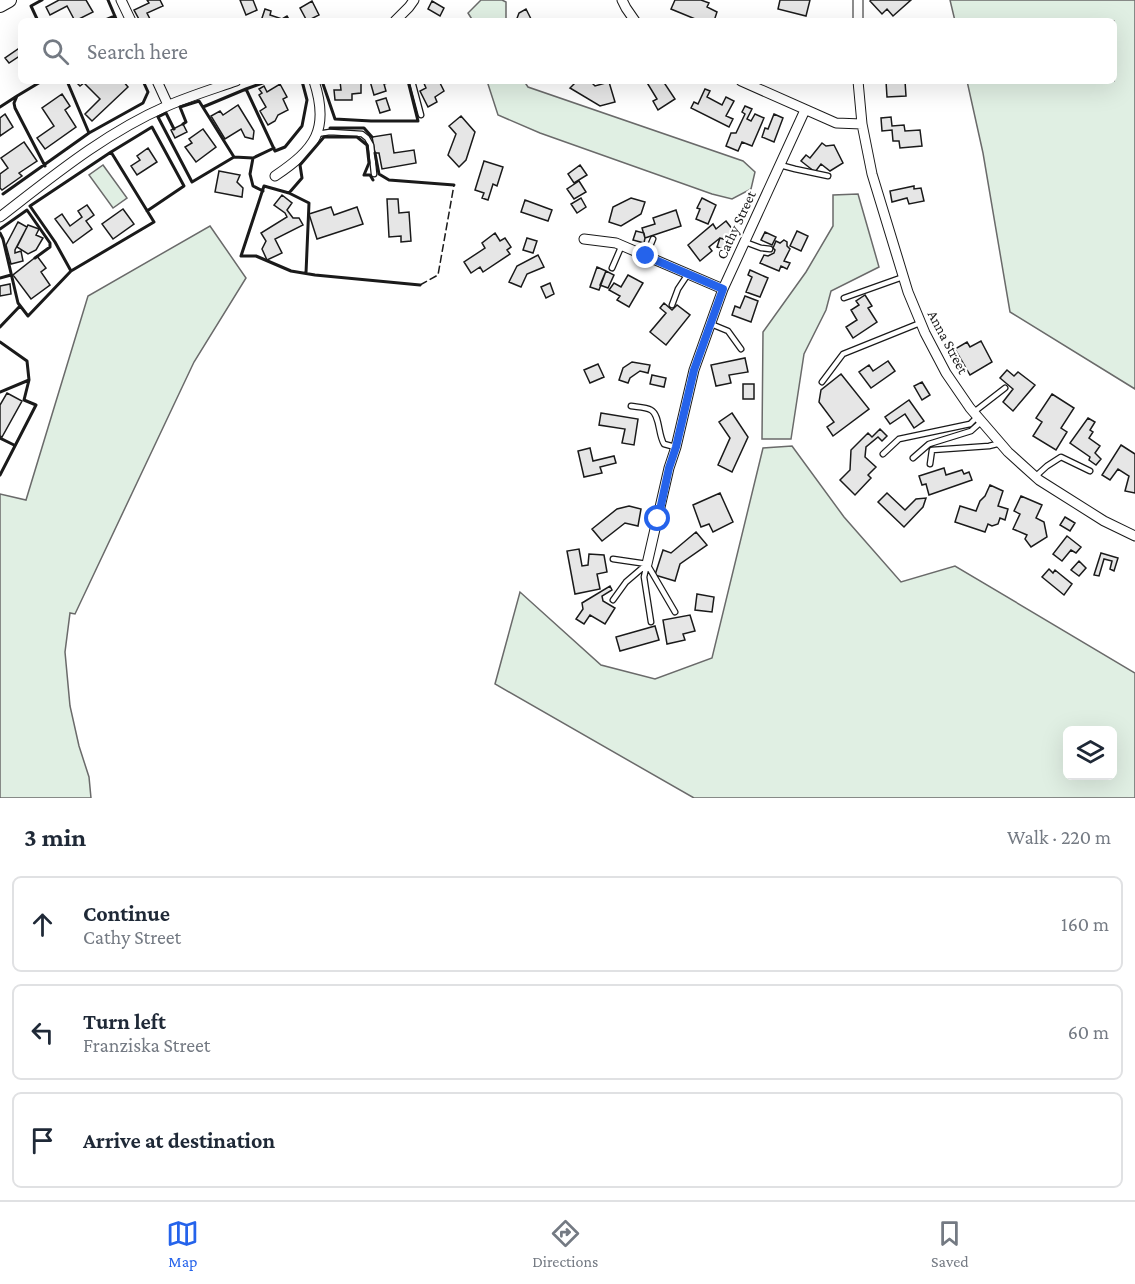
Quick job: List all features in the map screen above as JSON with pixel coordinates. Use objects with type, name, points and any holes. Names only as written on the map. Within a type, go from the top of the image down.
[{"type":"street","points":[[0,5],[9,0]]},
{"type":"street","points":[[121,0],[129,18]]},
{"type":"street","points":[[399,18],[414,0]]},
{"type":"street","points":[[622,0],[633,18]]},
{"type":"street","points":[[858,0],[858,18]]},
{"type":"street","points":[[158,84],[168,105]]},
{"type":"street","points":[[0,217],[93,146],[168,105],[228,84]]},
{"type":"street","points":[[275,176],[303,154],[317,134],[321,124],[321,111],[315,84]]},
{"type":"street","points":[[748,84],[836,123],[862,124]]},
{"type":"street","name":"Anna Street","points":[[858,84],[862,124],[872,174],[903,277],[921,323],[946,373],[977,417],[1008,452],[1036,477],[1104,521],[1135,536]]},
{"type":"street","name":"Cathy Street","points":[[647,564],[694,370],[723,289],[805,110]]},
{"type":"street","points":[[584,239],[622,245],[723,289]]},
{"type":"lane","points":[[413,84],[421,115]]},
{"type":"lane","points":[[317,134],[330,132],[362,134],[371,145],[374,174]]},
{"type":"lane","points":[[780,165],[828,176]]},
{"type":"lane","points":[[646,256],[653,239]]},
{"type":"lane","points":[[745,243],[770,249]]},
{"type":"lane","points":[[612,268],[622,245]]},
{"type":"lane","points":[[672,305],[678,289],[688,274]]},
{"type":"lane","points":[[844,298],[903,277]]},
{"type":"lane","points":[[822,382],[843,354],[921,323]]},
{"type":"lane","points":[[711,324],[729,331],[741,349]]},
{"type":"lane","points":[[883,454],[899,439],[970,424],[1005,388]]},
{"type":"lane","points":[[631,406],[651,410],[655,414],[660,438],[664,444],[676,447]]},
{"type":"lane","points":[[913,458],[929,444],[971,431],[977,417]]},
{"type":"lane","points":[[930,464],[932,450],[990,446],[1001,443]]},
{"type":"lane","points":[[1036,477],[1061,457],[1090,471]]},
{"type":"lane","points":[[613,559],[647,564]]},
{"type":"lane","points":[[613,600],[626,582],[647,564]]},
{"type":"lane","points":[[647,564],[675,612]]},
{"type":"lane","points":[[647,564],[644,577],[651,622]]},
{"type":"green space","points":[[481,0],[506,2],[506,18],[471,18],[468,13]]},
{"type":"green space","points":[[950,0],[1135,0],[1135,389],[1010,312],[983,153],[968,84],[1117,84],[1117,18],[954,18]]},
{"type":"green space","points":[[488,84],[526,84],[528,87],[743,161],[755,172],[751,189],[732,199],[712,194],[540,133],[498,115]]},
{"type":"green space","points":[[103,165],[127,198],[113,208],[89,175]]},
{"type":"green space","points":[[858,194],[879,267],[831,291],[826,310],[804,354],[791,439],[762,439],[763,332],[806,272],[833,226],[833,195]]},
{"type":"green space","points":[[210,226],[246,278],[194,362],[75,614],[70,613],[65,652],[70,706],[89,777],[91,798],[0,798],[0,494],[26,500],[88,296]]},
{"type":"green space","points":[[792,446],[844,517],[901,582],[955,566],[1135,673],[1135,798],[694,798],[495,684],[520,592],[601,665],[655,679],[712,658],[763,448]]},
{"type":"building","points":[[59,0],[86,0],[93,12],[81,18],[73,18],[67,6],[50,15],[46,7]]},
{"type":"building","points":[[147,0],[160,0],[163,6],[147,13],[150,18],[138,18],[134,10],[149,3]]},
{"type":"building","points":[[240,0],[253,0],[257,10],[246,15]]},
{"type":"building","points":[[675,0],[701,0],[709,3],[707,7],[717,12],[715,18],[693,18],[671,9]]},
{"type":"building","points":[[780,0],[810,0],[806,16],[778,9]]},
{"type":"building","points":[[871,0],[911,0],[893,16],[887,9],[882,14]]},
{"type":"building","points":[[312,1],[319,15],[305,18],[300,8]]},
{"type":"building","points":[[432,1],[444,8],[440,16],[428,9]]},
{"type":"building","points":[[265,9],[271,11],[270,15],[279,18],[262,18]]},
{"type":"building","points":[[526,9],[530,18],[517,18],[519,13]]},
{"type":"building","points":[[18,49],[18,57],[9,63],[5,58]]},
{"type":"building","points":[[85,84],[126,84],[128,87],[92,121],[85,114],[100,99]]},
{"type":"building","points":[[280,84],[287,97],[283,99],[288,110],[278,115],[275,121],[268,125],[260,111],[266,107],[259,95],[262,93],[259,89],[264,86],[267,92]]},
{"type":"building","points":[[340,84],[361,84],[361,93],[352,94],[352,100],[335,100],[334,90],[341,90]]},
{"type":"building","points":[[371,84],[384,84],[386,91],[374,95]]},
{"type":"building","points":[[424,84],[440,84],[444,91],[435,97],[437,102],[428,107],[420,91],[426,88]]},
{"type":"building","points":[[574,84],[593,84],[595,86],[610,84],[615,102],[600,106],[570,88]]},
{"type":"building","points":[[648,84],[665,84],[675,99],[658,110],[653,101],[657,99]]},
{"type":"building","points":[[886,84],[905,84],[906,96],[887,97]]},
{"type":"building","points":[[705,89],[710,91],[707,97],[722,105],[726,97],[734,101],[726,116],[733,119],[729,127],[691,108],[694,102],[698,104]]},
{"type":"building","points":[[62,94],[70,106],[65,110],[76,127],[45,149],[37,138],[54,126],[42,108]]},
{"type":"building","points":[[386,98],[390,110],[380,113],[376,101]]},
{"type":"building","points":[[238,105],[254,131],[253,139],[245,137],[241,129],[225,139],[211,116],[220,111],[223,115]]},
{"type":"building","points":[[745,106],[752,109],[747,119],[751,121],[755,114],[764,118],[752,146],[742,142],[738,151],[726,146],[731,133],[736,133],[745,114],[742,112]]},
{"type":"building","points":[[5,114],[13,127],[0,136],[0,118]]},
{"type":"building","points":[[774,114],[783,118],[774,142],[762,137]]},
{"type":"building","points":[[461,116],[475,132],[466,160],[459,167],[448,155],[456,134],[449,126]]},
{"type":"building","points":[[891,117],[892,126],[904,125],[905,131],[920,130],[922,146],[900,148],[899,141],[893,141],[892,130],[882,131],[881,118]]},
{"type":"building","points":[[183,124],[187,132],[175,138],[171,130]]},
{"type":"building","points":[[203,129],[216,147],[196,162],[185,147],[192,143],[189,139]]},
{"type":"building","points":[[391,134],[394,153],[414,150],[416,163],[382,169],[379,153],[375,153],[372,137]]},
{"type":"building","points":[[24,142],[37,161],[19,173],[22,176],[2,190],[0,174],[8,168],[1,158]]},
{"type":"building","points":[[822,143],[826,146],[834,145],[843,163],[830,171],[821,164],[815,172],[801,161],[806,155],[810,158]]},
{"type":"building","points":[[148,148],[157,162],[137,175],[131,166],[140,160],[137,156]]},
{"type":"building","points":[[484,161],[503,167],[497,186],[493,184],[488,200],[482,198],[484,193],[475,190]]},
{"type":"building","points":[[580,165],[587,175],[574,183],[568,174]]},
{"type":"building","points":[[219,171],[240,175],[237,182],[243,188],[242,197],[215,192]]},
{"type":"building","points":[[579,181],[586,192],[574,199],[567,189]]},
{"type":"building","points":[[914,186],[914,189],[921,188],[924,201],[909,204],[907,198],[892,202],[890,191]]},
{"type":"building","points":[[282,195],[292,203],[287,210],[293,218],[299,218],[303,225],[275,239],[282,253],[267,260],[262,249],[266,241],[261,233],[287,217],[274,205]]},
{"type":"building","points":[[581,198],[586,207],[577,213],[571,204]]},
{"type":"building","points":[[631,198],[645,202],[641,214],[621,226],[609,222],[613,207]]},
{"type":"building","points":[[702,198],[716,205],[708,224],[696,219],[700,209],[697,208]]},
{"type":"building","points":[[387,199],[398,199],[399,213],[409,212],[411,241],[401,242],[401,236],[389,237]]},
{"type":"building","points":[[525,200],[552,210],[548,221],[521,212]]},
{"type":"building","points":[[87,205],[94,215],[86,221],[92,229],[73,243],[55,219],[62,214],[70,226],[82,217],[78,211]]},
{"type":"building","points":[[331,207],[334,215],[357,207],[363,224],[317,239],[309,214]]},
{"type":"building","points":[[123,209],[134,224],[113,239],[102,224]]},
{"type":"building","points":[[676,210],[681,226],[645,238],[642,228],[655,224],[653,218]]},
{"type":"building","points":[[726,221],[733,230],[724,239],[720,238],[709,247],[712,251],[700,261],[688,245],[713,224],[716,229]]},
{"type":"building","points":[[18,222],[27,227],[15,250],[15,253],[21,251],[23,261],[11,264],[6,245]]},
{"type":"building","points":[[28,225],[39,229],[36,235],[43,238],[36,250],[28,254],[17,247]]},
{"type":"building","points":[[636,231],[644,233],[644,243],[633,240]]},
{"type":"building","points":[[797,231],[808,236],[801,251],[790,246]]},
{"type":"building","points":[[765,232],[776,237],[772,245],[761,240]]},
{"type":"building","points":[[495,233],[500,241],[505,238],[511,247],[507,250],[510,254],[483,272],[480,267],[471,273],[464,262],[485,248],[482,243]]},
{"type":"building","points":[[527,238],[537,241],[533,253],[523,250]]},
{"type":"building","points":[[720,238],[729,241],[726,250],[717,247]]},
{"type":"building","points":[[784,240],[790,249],[784,261],[790,263],[787,269],[781,266],[779,271],[760,263],[764,255],[774,253],[773,248],[776,241],[780,243]]},
{"type":"building","points":[[538,255],[544,267],[527,274],[521,287],[509,282],[517,266]]},
{"type":"building","points":[[37,256],[46,268],[41,272],[50,285],[31,299],[13,275]]},
{"type":"building","points":[[597,267],[606,271],[599,290],[590,287]]},
{"type":"building","points":[[750,270],[768,278],[760,297],[746,292],[752,277],[748,275]]},
{"type":"building","points":[[606,271],[614,275],[608,288],[600,285]]},
{"type":"building","points":[[628,275],[643,283],[629,307],[617,300],[620,296],[609,290],[614,283],[621,287]]},
{"type":"building","points":[[550,283],[554,294],[546,298],[541,287]]},
{"type":"building","points":[[10,284],[11,294],[0,296],[0,286]]},
{"type":"building","points":[[865,295],[872,306],[868,308],[877,322],[853,338],[846,327],[857,320],[851,310],[859,305],[856,301]]},
{"type":"building","points":[[745,296],[758,301],[751,322],[732,315],[735,306],[740,308]]},
{"type":"building","points":[[664,303],[672,310],[677,305],[690,315],[666,345],[650,332],[666,313],[660,308]]},
{"type":"building","points":[[981,341],[992,362],[970,375],[955,349],[967,342],[970,347]]},
{"type":"building","points":[[745,358],[748,372],[729,375],[731,383],[716,386],[711,365]]},
{"type":"building","points":[[888,361],[895,371],[871,388],[859,372],[869,365],[873,371]]},
{"type":"building","points":[[632,362],[650,365],[648,373],[640,371],[630,378],[628,383],[619,380],[623,368]]},
{"type":"building","points":[[598,364],[604,377],[590,383],[584,370]]},
{"type":"building","points":[[1007,370],[1014,376],[1018,372],[1035,385],[1013,411],[1003,402],[1013,389],[1000,378]]},
{"type":"building","points":[[841,374],[869,409],[833,436],[827,427],[834,422],[819,402],[821,390]]},
{"type":"building","points":[[652,375],[666,378],[664,387],[650,384]]},
{"type":"building","points":[[922,382],[930,395],[922,400],[914,386]]},
{"type":"building","points":[[743,384],[754,384],[754,399],[743,399]]},
{"type":"building","points":[[7,393],[22,401],[2,437],[0,436],[0,405]]},
{"type":"building","points":[[1052,394],[1074,408],[1061,428],[1067,432],[1056,450],[1033,436],[1042,422],[1036,418]]},
{"type":"building","points":[[909,400],[924,421],[914,428],[905,414],[890,424],[885,417]]},
{"type":"building","points":[[601,413],[638,419],[634,445],[622,443],[625,429],[599,425]]},
{"type":"building","points":[[732,413],[748,437],[732,472],[718,465],[730,438],[719,422]]},
{"type":"building","points":[[1088,418],[1095,422],[1090,430],[1093,432],[1089,438],[1100,446],[1095,453],[1101,459],[1096,465],[1089,460],[1090,457],[1070,443]]},
{"type":"building","points":[[880,429],[887,436],[882,441],[878,437],[866,447],[865,457],[876,467],[868,475],[871,478],[855,495],[840,480],[850,470],[851,450],[868,433],[872,437]]},
{"type":"building","points":[[1121,445],[1135,454],[1135,493],[1125,491],[1129,476],[1118,469],[1110,480],[1102,475]]},
{"type":"building","points":[[590,448],[593,461],[614,456],[616,463],[600,467],[602,473],[584,477],[578,451]]},
{"type":"building","points":[[944,468],[946,475],[962,470],[964,474],[969,472],[972,480],[929,495],[926,484],[922,485],[919,476]]},
{"type":"building","points":[[990,485],[1003,491],[998,506],[1008,509],[1005,520],[1000,518],[998,524],[992,526],[988,524],[985,532],[955,522],[960,506],[976,511]]},
{"type":"building","points":[[720,493],[733,522],[713,532],[709,524],[701,527],[693,505]]},
{"type":"building","points":[[887,493],[905,510],[916,499],[926,498],[923,507],[904,527],[878,502]]},
{"type":"building","points":[[1021,496],[1042,505],[1036,518],[1044,522],[1047,537],[1031,547],[1025,539],[1027,535],[1013,529],[1020,514],[1014,511]]},
{"type":"building","points":[[629,506],[641,509],[638,526],[625,523],[602,541],[592,529],[617,509]]},
{"type":"building","points":[[1065,517],[1075,523],[1070,531],[1060,525]]},
{"type":"building","points":[[696,532],[707,545],[680,564],[675,581],[655,575],[663,550],[671,553]]},
{"type":"building","points":[[1067,536],[1081,547],[1076,553],[1071,550],[1062,561],[1053,554]]},
{"type":"building","points":[[579,549],[582,566],[588,565],[589,554],[604,555],[607,572],[597,574],[600,589],[575,594],[567,551]]},
{"type":"building","points":[[1101,553],[1118,558],[1114,571],[1110,569],[1112,561],[1104,559],[1099,576],[1094,575]]},
{"type":"building","points":[[1079,561],[1086,568],[1079,576],[1071,570]]},
{"type":"building","points":[[1049,569],[1053,573],[1055,570],[1072,584],[1064,595],[1042,577]]},
{"type":"building","points":[[610,586],[612,590],[602,596],[603,601],[615,608],[605,624],[590,615],[584,624],[576,619],[583,609],[582,603]]},
{"type":"building","points":[[697,594],[714,597],[712,612],[695,610]]},
{"type":"building","points":[[690,615],[695,631],[683,634],[685,640],[667,644],[663,620]]},
{"type":"building","points":[[655,626],[659,640],[620,651],[616,637]]},
{"type":"fence","points":[[420,285],[438,275],[454,185]]},
{"type":"wall","points":[[37,18],[31,6],[42,0]]},
{"type":"wall","points":[[108,0],[116,18]]},
{"type":"wall","points":[[110,18],[115,16]]},
{"type":"wall","points":[[37,84],[17,96],[14,103],[45,166]]},
{"type":"wall","points":[[3,194],[89,133],[68,84]]},
{"type":"wall","points":[[89,133],[143,103],[148,92],[144,84]]},
{"type":"wall","points":[[260,84],[246,89],[275,151],[285,147],[302,126],[307,100],[303,84]]},
{"type":"wall","points":[[323,84],[335,119],[418,121],[409,84]]},
{"type":"wall","points":[[203,107],[246,89]]},
{"type":"wall","points":[[0,107],[17,96]]},
{"type":"wall","points":[[174,129],[166,113],[158,117],[192,182],[234,157],[199,101],[180,107],[186,122],[183,124]]},
{"type":"wall","points":[[111,152],[152,127],[184,186],[147,211]]},
{"type":"wall","points":[[330,128],[364,128],[372,137]]},
{"type":"wall","points":[[289,193],[302,178],[300,165],[324,137],[357,137],[367,145],[369,163],[364,175],[370,175],[373,180]]},
{"type":"wall","points":[[234,157],[253,158],[274,148]]},
{"type":"wall","points":[[0,233],[18,303],[28,316],[71,271],[154,222],[111,152],[30,206],[55,242],[71,271]]},
{"type":"wall","points":[[375,153],[379,174],[389,180],[454,185]]},
{"type":"wall","points":[[253,158],[250,174],[253,186],[263,191]]},
{"type":"wall","points":[[306,273],[309,203],[289,193],[264,186],[241,256],[256,256],[291,271],[315,275],[420,285]]},
{"type":"wall","points":[[0,229],[27,210],[50,243],[50,247],[35,258]]},
{"type":"wall","points":[[0,278],[11,275]]},
{"type":"wall","points":[[0,327],[20,306]]},
{"type":"wall","points":[[0,342],[27,361],[29,380],[0,392]]},
{"type":"wall","points":[[0,475],[36,405],[24,400],[29,380]]},
{"type":"wall","points":[[0,438],[14,445]]},
{"type":"route","points":[[646,256],[723,289],[694,370],[658,519]]}]
